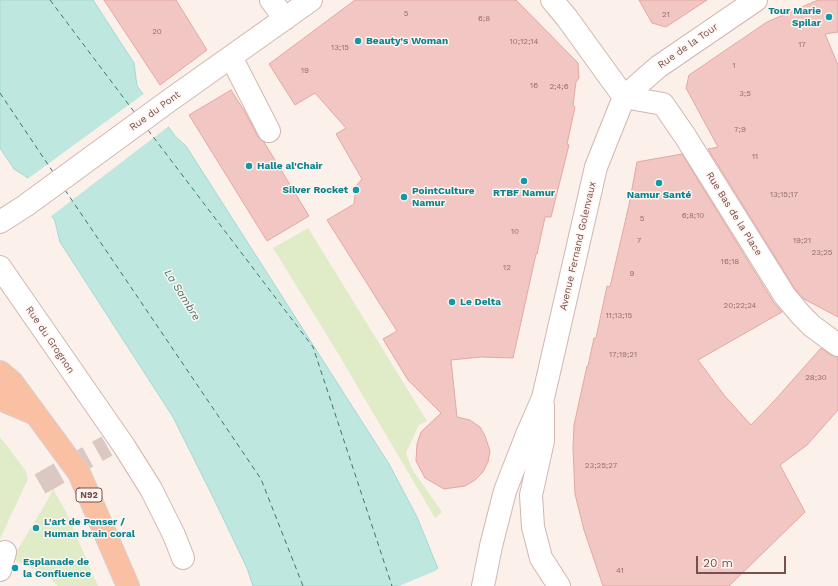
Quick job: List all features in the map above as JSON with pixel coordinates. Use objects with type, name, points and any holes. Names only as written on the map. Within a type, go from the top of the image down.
[{"type":"main road","name":"N92","points":[[0,372],[12,382],[33,413],[79,473],[128,586]]},
{"type":"main road","name":"N92","points":[[0,397],[7,402],[33,413]]},
{"type":"street","points":[[271,0],[285,19]]},
{"type":"street","name":"Rue du Pont","points":[[0,222],[25,206],[170,100],[311,0]]},
{"type":"street","points":[[552,0],[568,18],[624,97]]},
{"type":"street","name":"Rue de la Tour","points":[[624,97],[658,67],[756,0]]},
{"type":"street","points":[[232,57],[269,130]]},
{"type":"street","name":"Rue Bas de la Place","points":[[624,97],[663,104],[685,136],[785,296],[812,326],[838,345]]},
{"type":"street","name":"Avenue Fernand Golenvaux","points":[[483,586],[491,546],[505,491],[543,398],[596,167],[624,97]]},
{"type":"street","name":"Rue du Grognon","points":[[0,267],[124,446],[150,489],[174,535],[183,558]]},
{"type":"street","name":"Avenue Fernand Golenvaux","points":[[543,398],[543,442],[531,495],[533,527],[541,558],[559,586]]},
{"type":"green space","points":[[308,228],[427,421],[419,425],[406,453],[412,469],[442,512],[435,518],[336,350],[273,248]]},
{"type":"green space","points":[[0,437],[26,471],[28,479],[0,539]]},
{"type":"green space","points":[[53,489],[65,510],[98,586],[58,586],[48,576],[12,559]]},
{"type":"water","name":"La Sambre","points":[[0,0],[93,0],[134,63],[137,86],[176,137],[186,146],[389,464],[417,517],[445,586],[253,586],[247,568],[173,417],[60,242],[55,221],[28,178],[14,169],[0,148]]},
{"type":"pier","points":[[145,93],[169,126],[50,217],[26,180]]},
{"type":"pier","points":[[439,568],[447,586],[399,586],[435,571]]},
{"type":"building","points":[[104,0],[176,0],[207,50],[160,85]]},
{"type":"building","points":[[355,0],[516,0],[578,63],[579,78],[576,82],[573,105],[575,107],[567,144],[569,145],[551,217],[545,217],[513,358],[481,357],[451,360],[457,417],[470,420],[480,427],[490,451],[488,462],[483,472],[475,480],[465,486],[444,489],[425,478],[416,461],[417,444],[421,432],[441,413],[408,380],[383,339],[397,331],[327,220],[354,204],[356,186],[362,179],[336,134],[346,128],[315,93],[295,105],[269,64]]},
{"type":"building","points":[[639,0],[707,0],[666,27],[652,23]]},
{"type":"building","points":[[818,0],[838,0],[838,32],[825,34],[838,65],[838,317],[804,299],[795,289],[708,149],[718,147],[686,88],[689,75],[767,22]]},
{"type":"building","name":"Halle al'Chair","points":[[231,90],[258,137],[264,142],[309,216],[267,241],[189,115]]},
{"type":"building","points":[[682,154],[774,303],[782,312],[698,360],[724,395],[751,425],[821,348],[831,355],[838,357],[838,410],[807,445],[780,465],[805,512],[729,586],[603,586],[584,530],[575,494],[573,448],[574,425],[594,338],[596,338],[607,286],[610,287],[629,205],[637,162]]},
{"type":"ferry route","points":[[50,0],[135,113]]},
{"type":"ferry route","points":[[0,93],[53,172]]},
{"type":"ferry route","points":[[148,130],[313,347],[392,586]]},
{"type":"ferry route","points":[[65,190],[261,479],[303,586]]},
{"type":"tunnel","points":[[40,484],[107,446]]},
{"type":"place","name":"Tour Marie Spilar","points":[[829,17]]},
{"type":"place","name":"Beauty's Woman","points":[[358,41]]},
{"type":"place","name":"Halle al'Chair","points":[[249,166]]},
{"type":"place","name":"RTBF Namur","points":[[524,181]]},
{"type":"place","name":"Namur Santé","points":[[659,183]]},
{"type":"place","name":"Silver Rocket","points":[[356,190]]},
{"type":"place","name":"PointCulture Namur","points":[[404,197]]},
{"type":"place","name":"Le Delta","points":[[452,302]]},
{"type":"place","name":"L'art de Penser / Human brain coral","points":[[36,528]]},
{"type":"place","name":"Esplanade de la Confluence","points":[[15,568]]}]
